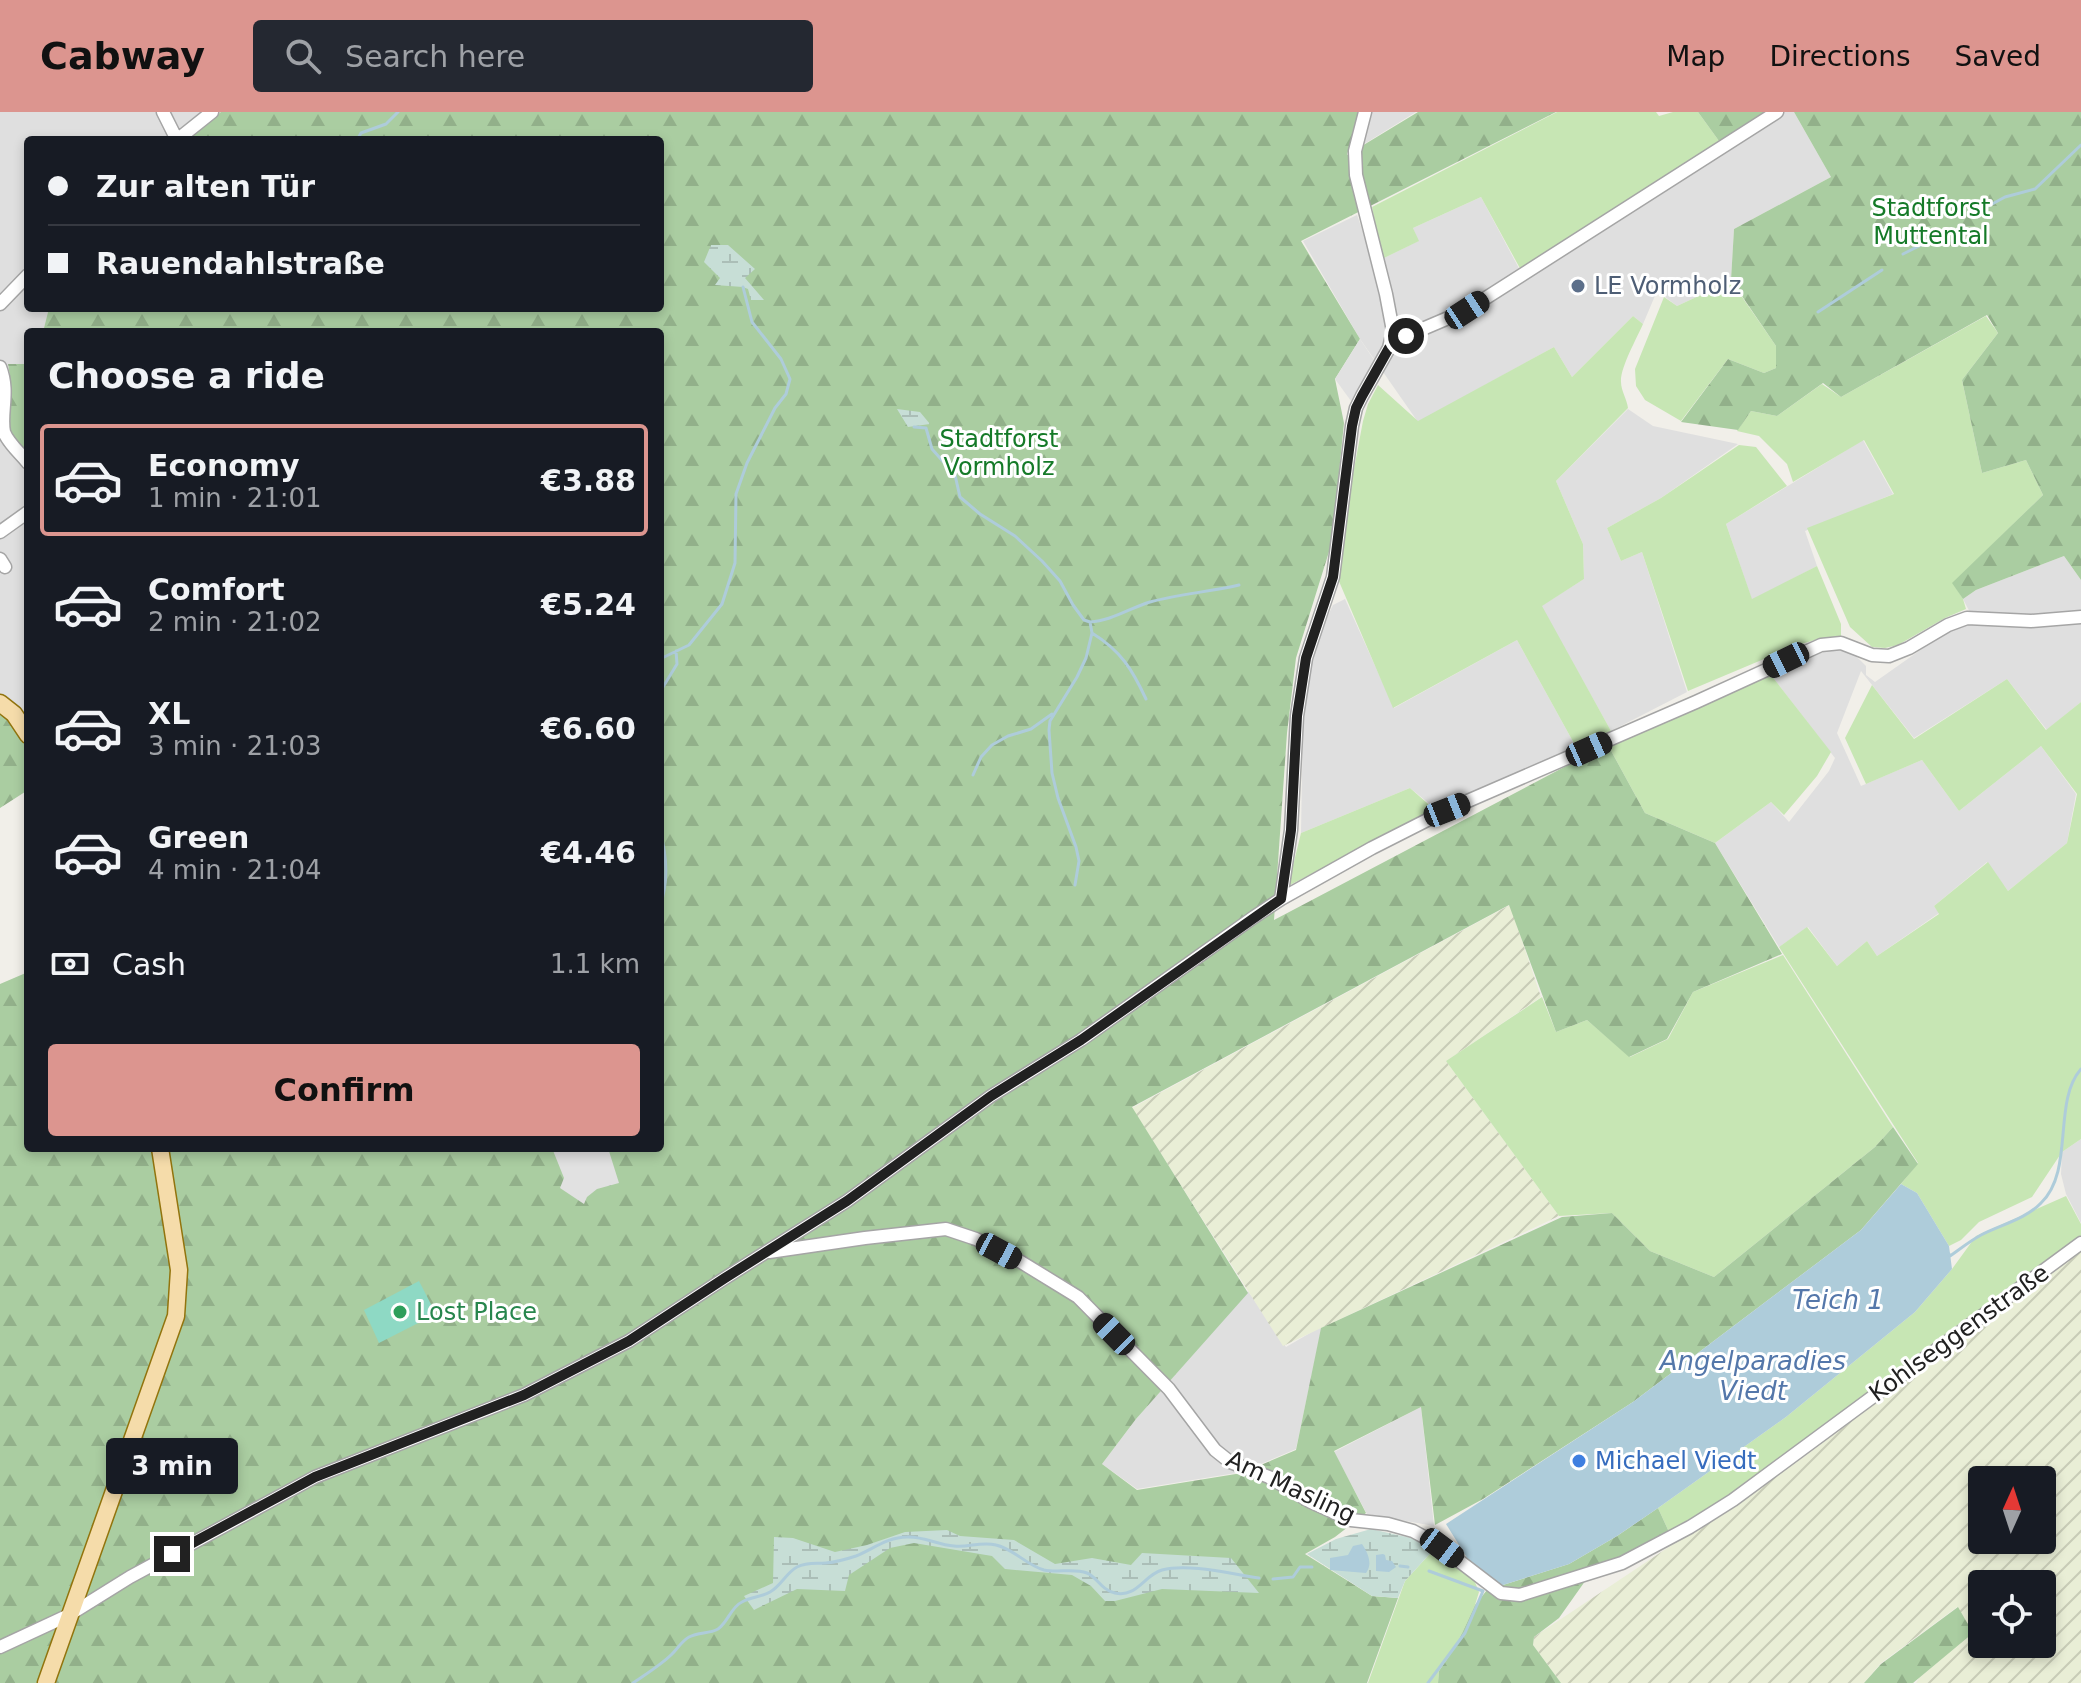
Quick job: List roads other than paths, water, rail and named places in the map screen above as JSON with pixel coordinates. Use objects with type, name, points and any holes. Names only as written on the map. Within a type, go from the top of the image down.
[{"type":"main road","points":[[0,703],[14,714],[24,729]]},
{"type":"main road","points":[[46,1683],[176,1316],[179,1270],[161,1152]]},
{"type":"street","points":[[163,112],[175,136]]},
{"type":"street","points":[[182,136],[212,112]]},
{"type":"street","points":[[1281,899],[1291,830],[1297,716],[1306,658],[1333,577],[1356,408],[1389,348],[1393,331],[1356,175],[1355,151],[1365,112]]},
{"type":"street","points":[[1389,348],[1406,336],[1467,310],[1777,112]]},
{"type":"street","points":[[0,304],[24,279]]},
{"type":"street","points":[[0,367],[5,387],[3,429],[24,458]]},
{"type":"street","points":[[0,452],[12,444]]},
{"type":"street","points":[[0,532],[24,515]]},
{"type":"street","points":[[0,1647],[69,1615],[130,1577],[315,1477],[524,1395],[629,1341],[847,1201],[991,1096],[1081,1040],[1281,899],[1447,810],[1810,649],[1841,643],[1872,655],[1889,656],[1967,618],[2031,621],[2081,617]]},
{"type":"street","name":"Am Masling","points":[[764,1253],[946,1229],[976,1239],[1078,1297],[1169,1389],[1215,1450],[1230,1462],[1269,1477],[1311,1502],[1351,1520],[1388,1524],[1413,1531],[1437,1544],[1501,1593]]},
{"type":"street","name":"Kohlseggenstraße","points":[[1501,1593],[1520,1595],[1622,1563],[1690,1527],[1733,1500],[2081,1243]]},
{"type":"water","name":"Angelparadies Viedt","points":[[1901,1184],[1917,1193],[1949,1246],[1952,1269],[1915,1312],[1786,1417],[1617,1536],[1569,1564],[1487,1590],[1446,1524],[1633,1402],[1861,1230]]},
{"type":"water","points":[[1362,1544],[1369,1562],[1366,1573],[1330,1570],[1330,1558],[1348,1555],[1353,1546]]},
{"type":"water","points":[[1383,1554],[1396,1567],[1389,1572],[1376,1571],[1376,1555]]},
{"type":"waterway","points":[[359,136],[386,124],[398,112]]},
{"type":"waterway","points":[[1972,215],[2005,197],[2035,189],[2081,145]]},
{"type":"waterway","points":[[1903,254],[1946,229]]},
{"type":"waterway","points":[[1818,312],[1882,270]]},
{"type":"waterway","points":[[664,657],[689,645],[722,604],[735,563],[736,494],[747,463],[775,408],[786,394],[790,379],[781,359],[752,322],[743,287]]},
{"type":"waterway","points":[[914,427],[926,428],[932,449],[955,475],[960,497],[1015,536],[1042,561],[1060,581],[1084,620],[1090,622],[1092,633],[1086,658],[1050,721],[1049,730],[1052,773],[1079,861],[1075,885]]},
{"type":"waterway","points":[[1090,622],[1161,599],[1239,585]]},
{"type":"waterway","points":[[1092,633],[1125,662],[1146,699]]},
{"type":"waterway","points":[[664,685],[677,664],[676,651]]},
{"type":"waterway","points":[[973,775],[981,757],[992,745],[1031,729],[1052,714]]},
{"type":"waterway","points":[[664,850],[664,888]]},
{"type":"waterway","points":[[1949,1254],[2028,1213],[2041,1203],[2051,1189],[2058,1173],[2067,1099],[2081,1069]]},
{"type":"waterway","points":[[633,1683],[693,1635],[718,1629],[738,1604],[770,1592],[797,1567],[849,1558],[900,1538],[913,1537],[954,1546],[996,1545],[1044,1570],[1087,1573],[1106,1589],[1123,1594],[1156,1573],[1173,1568],[1259,1578]]},
{"type":"waterway","points":[[1400,1566],[1408,1567]]},
{"type":"waterway","points":[[1273,1579],[1293,1577],[1300,1567],[1312,1567]]},
{"type":"waterway","points":[[1428,1683],[1465,1633],[1483,1591],[1429,1571]]},
{"type":"place","name":"LE Vormholz","points":[[1578,286]]},
{"type":"place","name":"Lost Place","points":[[400,1312]]},
{"type":"place","name":"Michael Viedt","points":[[1579,1461]]},
{"type":"park label","name":"Stadtforst Muttental","points":[[1931,222]]},
{"type":"park label","name":"Stadtforst Vormholz","points":[[999,453]]},
{"type":"water label","name":"Teich 1","points":[[1838,1300]]}]
